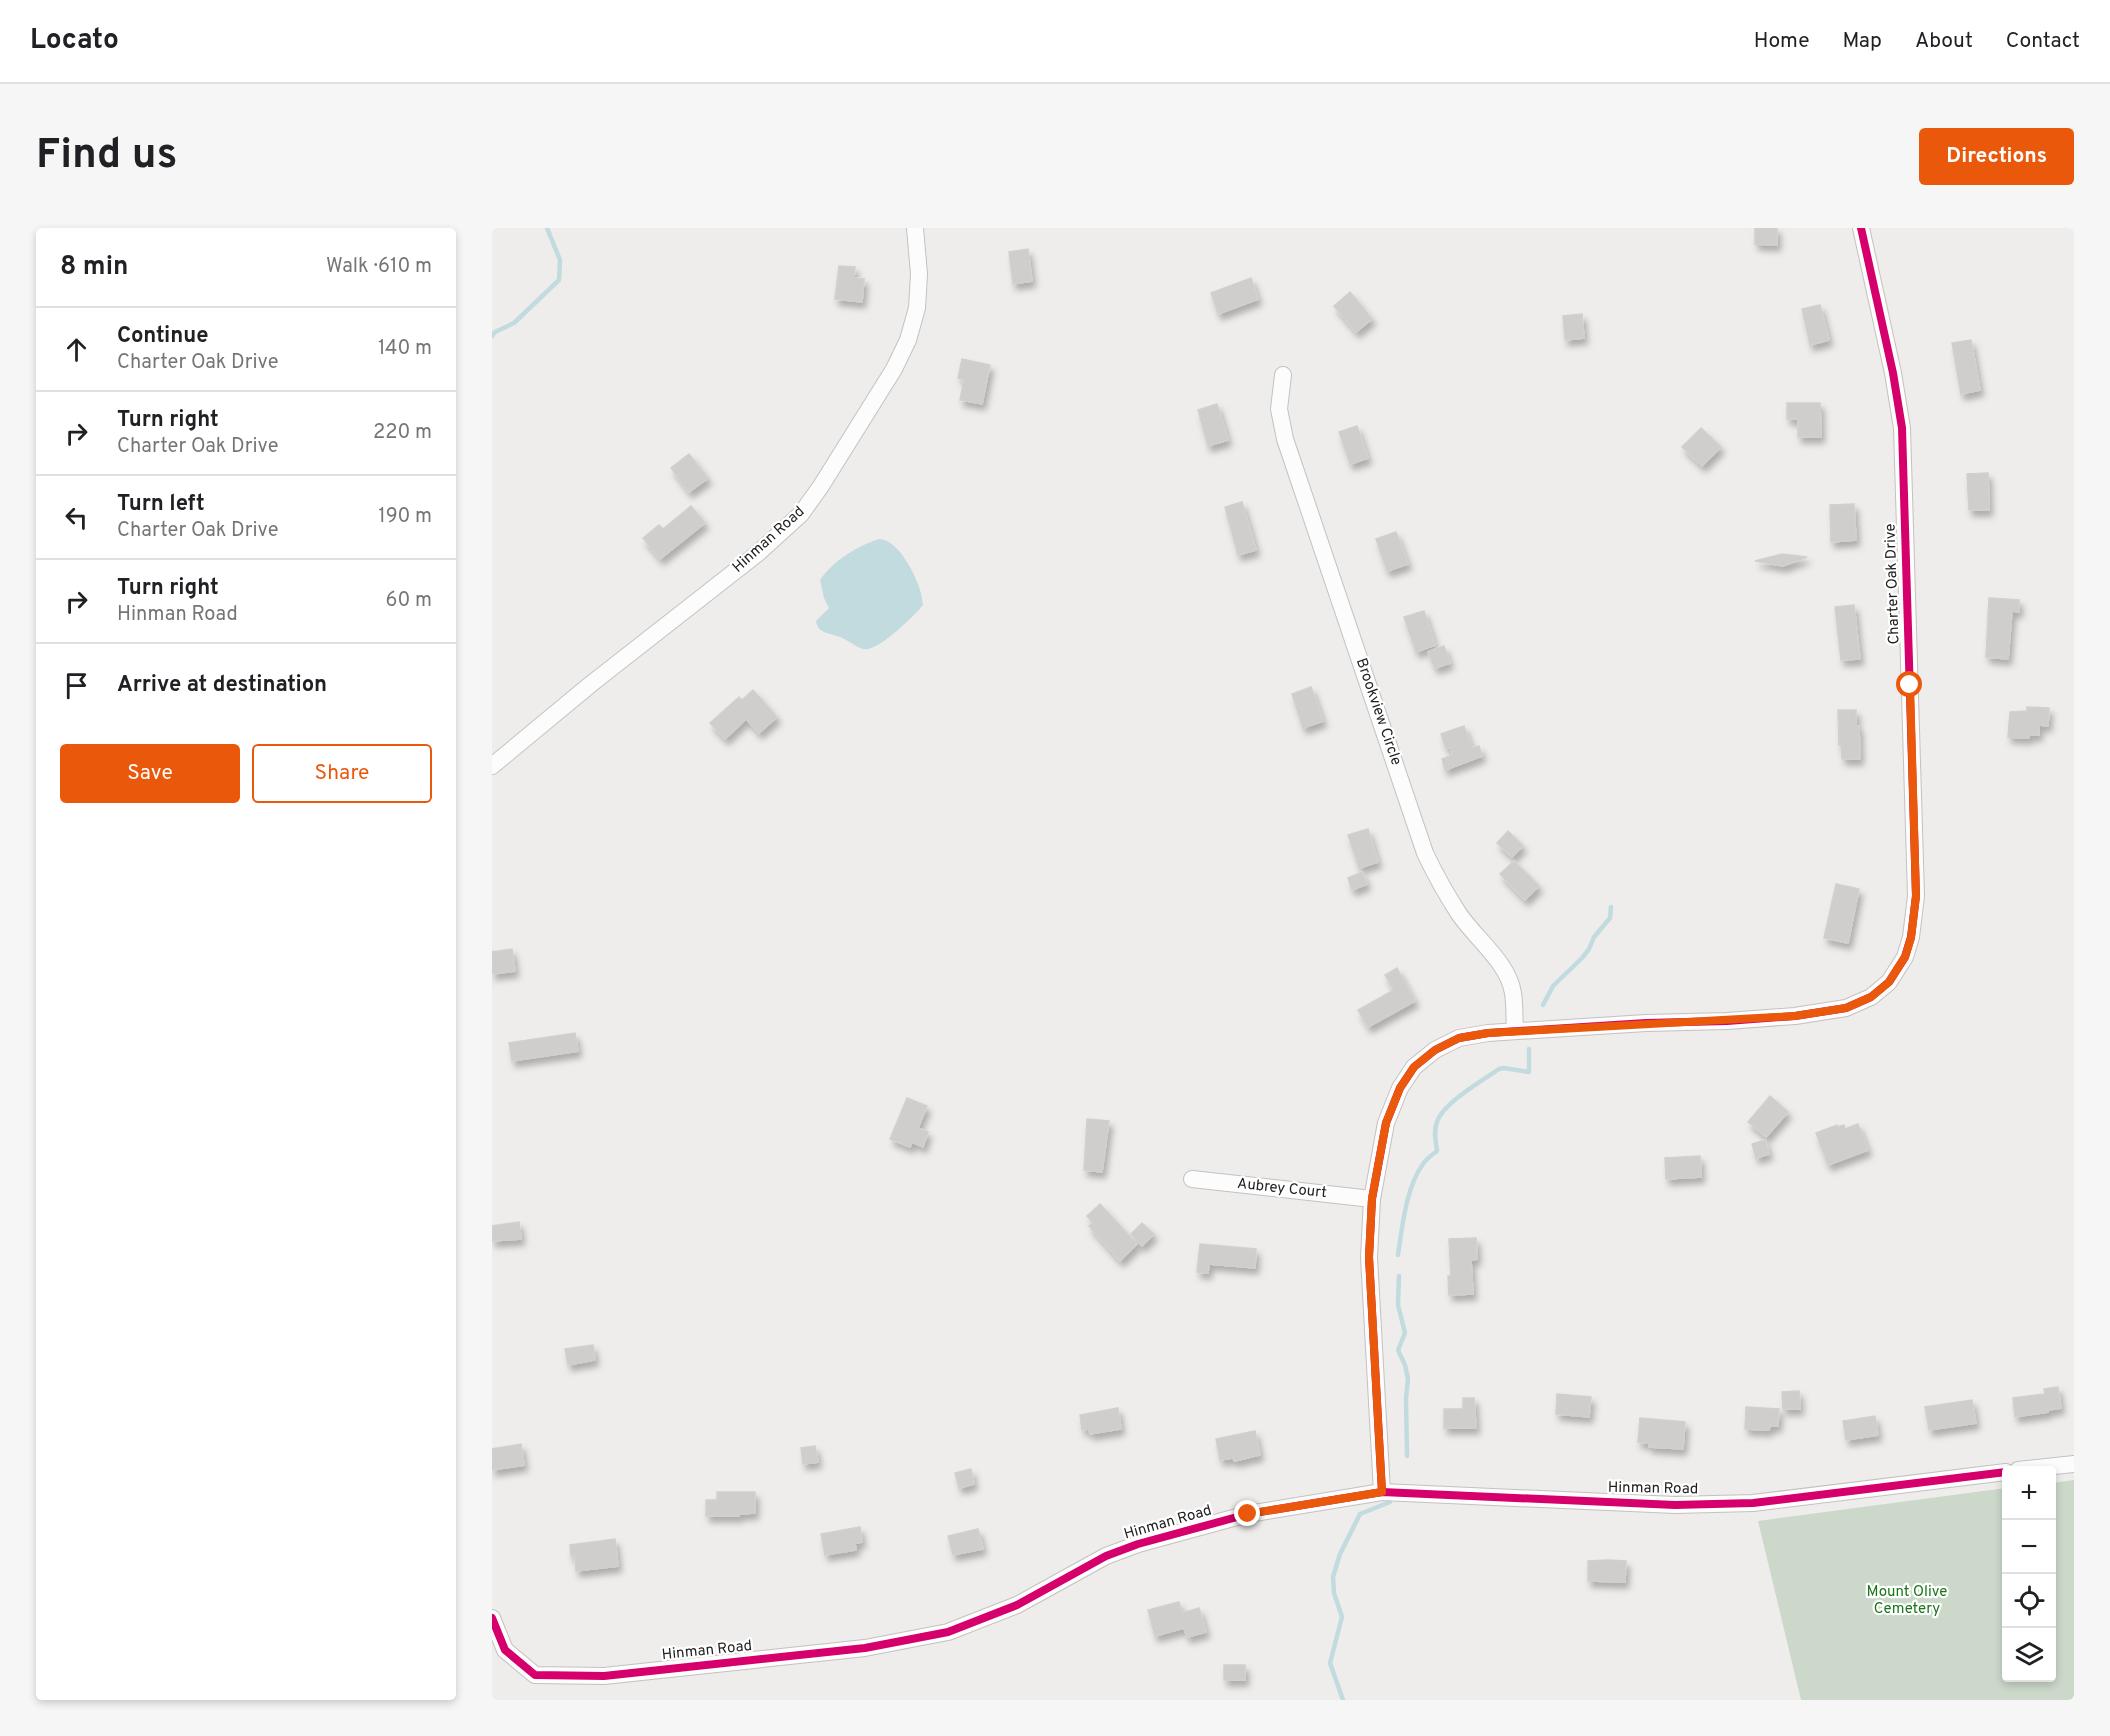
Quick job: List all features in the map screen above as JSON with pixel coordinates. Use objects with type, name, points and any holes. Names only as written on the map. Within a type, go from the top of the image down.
[{"type":"street","name":"Hinman Road","points":[[492,766],[591,684],[758,554],[801,514],[894,369],[908,340],[917,308],[919,274],[915,228]]},
{"type":"street","name":"Charter Oak Drive","points":[[1382,1492],[1369,1257],[1372,1198],[1386,1123],[1400,1088],[1414,1067],[1435,1050],[1459,1038],[1515,1030],[1727,1021],[1795,1016],[1846,1008],[1871,997],[1889,982],[1905,957],[1911,938],[1916,896],[1902,428],[1893,373],[1862,228]]},
{"type":"street","name":"Brookview Circle","points":[[1283,375],[1279,409],[1286,439],[1425,853],[1460,916],[1499,964],[1508,979],[1513,992],[1515,1030]]},
{"type":"street","name":"Aubrey Court","points":[[1192,1179],[1372,1198]]},
{"type":"street","points":[[2055,1466],[2074,1464]]},
{"type":"street","name":"Hinman Road","points":[[492,1618],[505,1650],[535,1675],[604,1676],[865,1648],[948,1632],[1017,1605],[1106,1556],[1138,1544],[1248,1514],[1382,1492],[1675,1504],[1753,1503],[2002,1473]]},
{"type":"green space","name":"Mount Olive Cemetery","points":[[2074,1480],[2074,1700],[1801,1700],[1758,1521],[2002,1489],[2002,1682],[2056,1682],[2056,1482]]},
{"type":"water","points":[[879,539],[895,547],[909,565],[919,587],[923,605],[886,640],[869,649],[863,649],[841,637],[824,632],[817,625],[816,621],[829,608],[820,580],[846,555]]},
{"type":"building","points":[[1755,228],[1777,228],[1777,245],[1755,244]]},
{"type":"building","points":[[1028,249],[1032,281],[1013,284],[1009,252]]},
{"type":"building","points":[[839,266],[855,267],[854,278],[864,279],[862,302],[835,299]]},
{"type":"building","points":[[1251,278],[1258,299],[1218,314],[1211,293]]},
{"type":"building","points":[[1350,292],[1372,319],[1356,332],[1334,306]]},
{"type":"building","points":[[1820,305],[1829,340],[1810,345],[1802,309]]},
{"type":"building","points":[[1582,314],[1584,338],[1565,340],[1563,316]]},
{"type":"building","points":[[1971,340],[1980,390],[1961,394],[1952,343]]},
{"type":"building","points":[[962,359],[990,365],[982,404],[960,400],[964,379],[958,378]]},
{"type":"building","points":[[1787,403],[1820,403],[1821,437],[1798,437],[1798,419],[1787,419]]},
{"type":"building","points":[[1217,404],[1228,440],[1208,446],[1198,410]]},
{"type":"building","points":[[1357,426],[1368,458],[1350,464],[1339,432]]},
{"type":"building","points":[[1701,428],[1721,447],[1702,466],[1682,447]]},
{"type":"building","points":[[689,454],[708,478],[689,492],[671,468]]},
{"type":"building","points":[[1988,473],[1989,510],[1969,510],[1967,474]]},
{"type":"building","points":[[1242,502],[1256,550],[1238,555],[1225,507]]},
{"type":"building","points":[[1854,504],[1856,540],[1831,542],[1830,505]]},
{"type":"building","points":[[691,506],[705,523],[660,559],[643,538],[659,525],[663,529]]},
{"type":"building","points":[[1396,532],[1408,564],[1387,571],[1376,539]]},
{"type":"building","points":[[1782,554],[1807,557],[1783,566],[1755,561]]},
{"type":"building","points":[[1989,598],[2019,600],[2019,612],[2012,611],[2008,659],[1986,657]]},
{"type":"building","points":[[1854,605],[1860,659],[1841,660],[1835,607]]},
{"type":"building","points":[[1424,611],[1435,645],[1416,652],[1404,617]]},
{"type":"building","points":[[1444,646],[1450,663],[1435,668],[1428,652]]},
{"type":"building","points":[[1311,687],[1323,721],[1303,728],[1292,694]]},
{"type":"building","points":[[753,690],[777,717],[759,733],[746,719],[725,739],[710,723],[739,697],[742,700]]},
{"type":"building","points":[[2027,707],[2049,708],[2048,726],[2039,725],[2039,735],[2029,735],[2029,738],[2008,737],[2010,712],[2027,711]]},
{"type":"building","points":[[1838,710],[1856,710],[1860,759],[1842,759],[1841,745],[1839,745]]},
{"type":"building","points":[[1464,726],[1472,748],[1479,746],[1482,756],[1445,770],[1442,759],[1453,755],[1450,747],[1446,748],[1441,734]]},
{"type":"building","points":[[1368,829],[1378,862],[1359,868],[1348,835]]},
{"type":"building","points":[[1508,831],[1523,846],[1512,857],[1497,843]]},
{"type":"building","points":[[1514,861],[1539,886],[1525,900],[1500,874]]},
{"type":"building","points":[[1362,872],[1367,884],[1352,890],[1348,878]]},
{"type":"building","points":[[1836,884],[1859,889],[1848,943],[1824,938]]},
{"type":"building","points":[[512,949],[515,971],[492,974],[492,952]]},
{"type":"building","points":[[1397,968],[1415,1001],[1368,1027],[1358,1010],[1394,990],[1385,975]]},
{"type":"building","points":[[575,1033],[578,1051],[512,1061],[509,1043]]},
{"type":"building","points":[[1770,1096],[1788,1112],[1766,1137],[1748,1122]]},
{"type":"building","points":[[907,1098],[927,1106],[918,1128],[928,1132],[923,1147],[912,1142],[910,1147],[890,1139]]},
{"type":"building","points":[[1087,1119],[1109,1121],[1102,1172],[1084,1170]]},
{"type":"building","points":[[1858,1124],[1868,1150],[1828,1165],[1816,1133],[1837,1125],[1837,1127],[1844,1125],[1845,1129]]},
{"type":"building","points":[[1765,1140],[1769,1154],[1756,1158],[1752,1144]]},
{"type":"building","points":[[1700,1156],[1701,1177],[1666,1179],[1665,1158]]},
{"type":"building","points":[[1100,1204],[1137,1244],[1120,1261],[1089,1226],[1093,1223],[1087,1216]]},
{"type":"building","points":[[519,1222],[521,1239],[492,1241],[492,1226]]},
{"type":"building","points":[[1142,1223],[1154,1234],[1142,1246],[1131,1234]]},
{"type":"building","points":[[1476,1238],[1477,1259],[1471,1260],[1473,1294],[1449,1295],[1448,1276],[1451,1276],[1449,1239]]},
{"type":"building","points":[[1200,1244],[1256,1249],[1255,1268],[1209,1264],[1208,1273],[1197,1272]]},
{"type":"building","points":[[593,1345],[595,1360],[568,1365],[565,1349]]},
{"type":"building","points":[[2058,1387],[2061,1408],[2015,1417],[2013,1398],[2045,1394],[2044,1389]]},
{"type":"building","points":[[1799,1391],[1800,1409],[1783,1409],[1782,1392]]},
{"type":"building","points":[[1557,1394],[1591,1397],[1589,1417],[1556,1414]]},
{"type":"building","points":[[1463,1398],[1474,1398],[1476,1428],[1444,1428],[1444,1409],[1463,1409]]},
{"type":"building","points":[[1972,1400],[1976,1423],[1929,1430],[1925,1407]]},
{"type":"building","points":[[1746,1407],[1779,1409],[1778,1426],[1770,1426],[1769,1430],[1745,1429]]},
{"type":"building","points":[[1118,1408],[1121,1429],[1090,1434],[1089,1429],[1082,1430],[1080,1415]]},
{"type":"building","points":[[1875,1416],[1878,1435],[1846,1440],[1843,1421]]},
{"type":"building","points":[[1640,1418],[1685,1422],[1683,1449],[1649,1447],[1649,1443],[1638,1442]]},
{"type":"building","points":[[1255,1431],[1260,1455],[1234,1461],[1233,1458],[1220,1460],[1216,1439]]},
{"type":"building","points":[[521,1444],[524,1465],[492,1470],[492,1449]]},
{"type":"building","points":[[815,1446],[818,1462],[803,1464],[801,1448]]},
{"type":"building","points":[[971,1469],[974,1484],[959,1488],[955,1473]]},
{"type":"building","points":[[717,1492],[755,1492],[755,1513],[739,1514],[739,1516],[706,1516],[706,1500],[717,1500]]},
{"type":"building","points":[[860,1527],[862,1542],[855,1543],[856,1550],[825,1555],[821,1534]]},
{"type":"building","points":[[978,1529],[983,1549],[953,1555],[948,1536]]},
{"type":"building","points":[[615,1539],[618,1566],[576,1571],[575,1556],[571,1556],[570,1545]]},
{"type":"building","points":[[1588,1561],[1626,1561],[1625,1582],[1588,1581]]},
{"type":"building","points":[[1179,1602],[1182,1613],[1199,1608],[1206,1632],[1187,1637],[1184,1628],[1155,1636],[1148,1610]]},
{"type":"building","points":[[1224,1665],[1245,1665],[1245,1680],[1224,1680]]},
{"type":"waterway","points":[[492,336],[495,332],[514,323],[559,280],[560,260],[547,228]]},
{"type":"waterway","points":[[1543,1005],[1553,986],[1589,949],[1594,937],[1610,918],[1611,907]]},
{"type":"waterway","points":[[1398,1255],[1403,1220],[1412,1184],[1423,1164],[1437,1151],[1435,1129],[1441,1115],[1464,1093],[1499,1069],[1529,1072],[1529,1049]]},
{"type":"waterway","points":[[1399,1276],[1398,1305],[1405,1333],[1398,1350],[1408,1379],[1407,1456]]},
{"type":"waterway","points":[[1343,1700],[1330,1663],[1342,1617],[1334,1593],[1333,1577],[1340,1554],[1360,1514],[1390,1502]]},
{"type":"cycle path","points":[[1382,1492],[1369,1257],[1372,1199],[1386,1123],[1400,1088],[1414,1067],[1435,1050],[1459,1038],[1488,1033],[1646,1023],[1727,1021],[1795,1016],[1846,1008],[1871,997],[1889,982],[1905,957],[1911,937],[1916,896],[1902,428],[1893,373],[1861,228]]},
{"type":"cycle path","points":[[492,1618],[505,1650],[535,1675],[604,1676],[865,1648],[948,1632],[1017,1605],[1106,1556],[1138,1544],[1248,1514],[1382,1492],[1675,1505],[1753,1503],[2002,1472]]},
{"type":"route","points":[[1248,1514],[1382,1492],[1369,1257],[1372,1198],[1386,1123],[1400,1088],[1414,1067],[1435,1050],[1459,1038],[1515,1030],[1795,1016],[1846,1008],[1871,997],[1889,982],[1905,957],[1911,938],[1916,896],[1910,685]]}]
